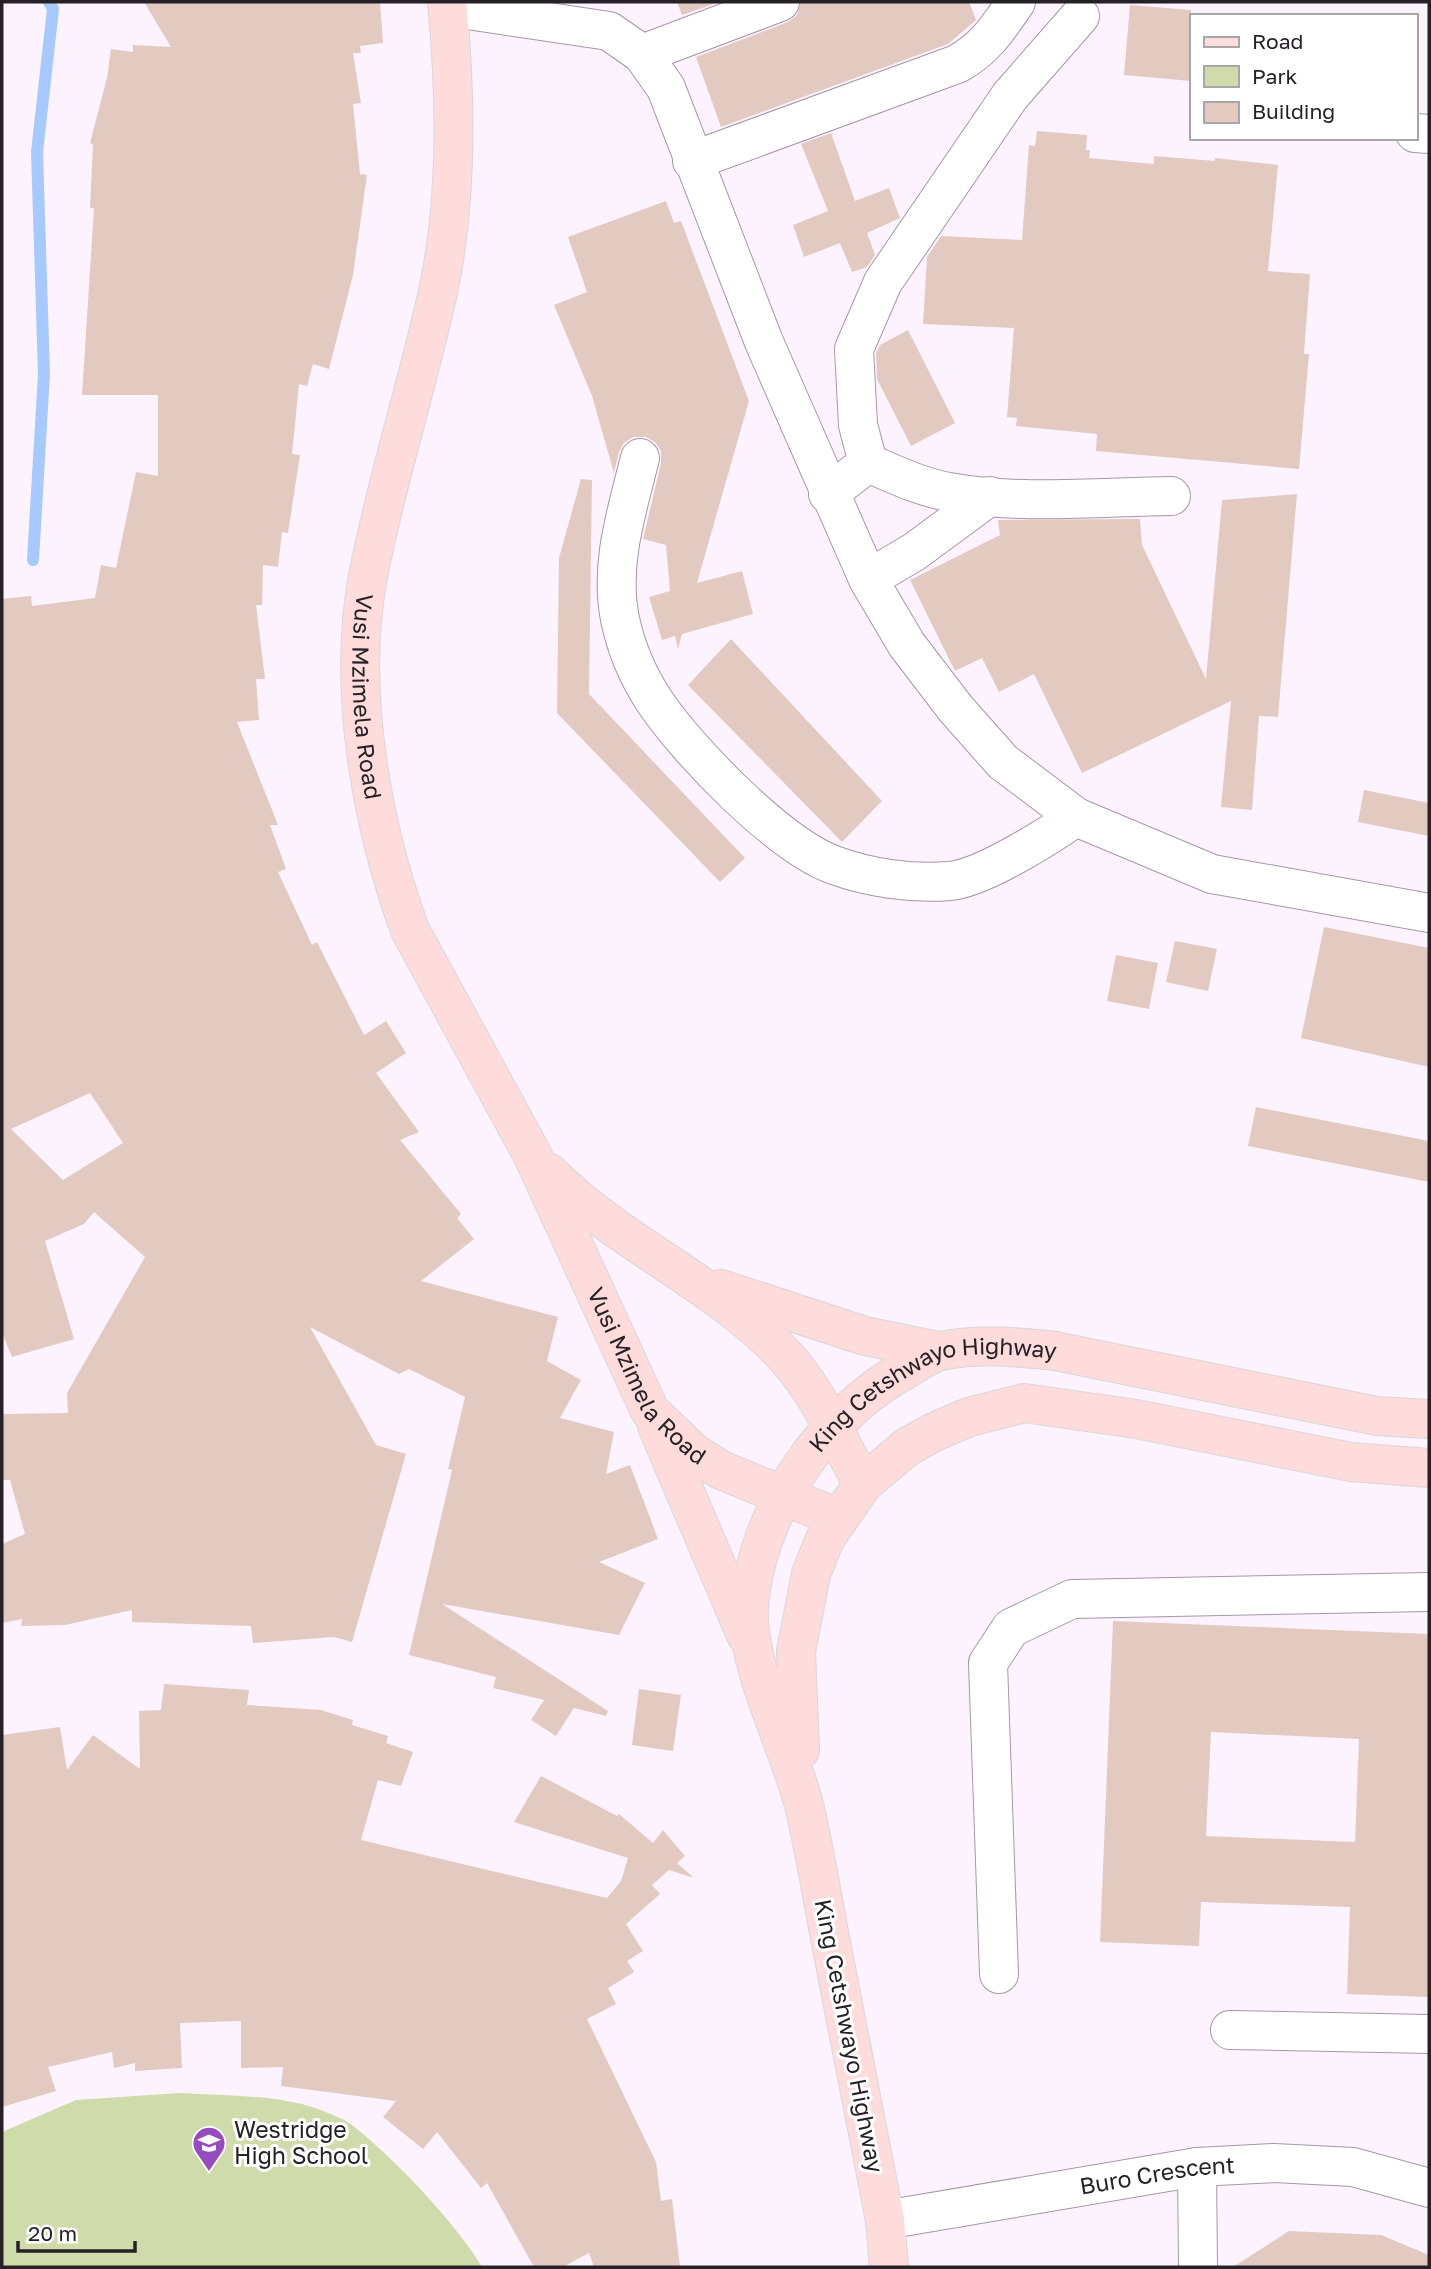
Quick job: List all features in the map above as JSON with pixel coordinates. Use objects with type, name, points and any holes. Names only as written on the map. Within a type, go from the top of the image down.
[{"type":"main road","name":"Vusi Mzimela Road","points":[[447,4],[452,121],[450,212],[439,286],[368,578],[359,669],[365,741],[387,855],[410,930],[533,1156],[650,1410],[694,1453],[712,1464],[838,1518]]},
{"type":"main road","name":"Vusi Mzimela Road","points":[[533,1156],[572,1195],[621,1235],[689,1278],[758,1329],[787,1358],[810,1389],[863,1484]]},
{"type":"main road","points":[[689,1278],[864,1336],[939,1351]]},
{"type":"main road","name":"King Cetshwayo Highway","points":[[889,2267],[885,2220],[804,1805],[750,1643],[749,1607],[757,1561],[785,1496],[831,1428],[886,1380],[939,1351],[1015,1347],[1055,1351],[1364,1413],[1429,1419]]},
{"type":"main road","name":"King Cetshwayo Highway","points":[[804,1805],[796,1651],[811,1574],[838,1518],[863,1484],[907,1447],[934,1432],[969,1417],[1024,1403],[1164,1424],[1352,1462],[1429,1468]]},
{"type":"main road","points":[[650,1410],[750,1643]]},
{"type":"street","points":[[642,54],[780,2]]},
{"type":"street","points":[[692,161],[957,64],[978,52],[989,41],[1016,2]]},
{"type":"street","points":[[447,4],[609,31],[629,42],[642,54],[666,88],[692,161],[828,494],[868,579],[907,645],[956,709],[1003,762],[1076,817],[1212,874],[1429,913]]},
{"type":"street","points":[[868,463],[858,425],[854,349],[883,282],[1010,96],[1080,16]]},
{"type":"street","points":[[640,458],[619,541],[616,588],[620,621],[631,656],[655,702],[712,770],[786,837],[832,864],[880,878],[951,882],[1036,845],[1076,817]]},
{"type":"street","points":[[828,494],[868,463]]},
{"type":"street","points":[[868,463],[920,485],[950,492],[990,496],[1171,496]]},
{"type":"street","points":[[868,579],[914,552],[990,496]]},
{"type":"street","points":[[999,1974],[988,1663],[1011,1629],[1072,1599],[1429,1592]]},
{"type":"street","points":[[1230,2030],[1429,2034]]},
{"type":"street","name":"Buro Crescent","points":[[885,2220],[1197,2166],[1274,2162],[1353,2166],[1429,2188]]},
{"type":"street","points":[[1197,2166],[1198,2267]]},
{"type":"green space","name":"Westridge High School","points":[[179,2093],[249,2096],[284,2101],[318,2109],[344,2120],[386,2155],[423,2192],[456,2230],[482,2267],[2,2267],[2,2132],[76,2100]]},
{"type":"building","points":[[144,2],[380,2],[383,43],[360,46],[361,53],[353,53],[361,103],[353,104],[360,174],[367,175],[353,275],[329,369],[313,364],[307,386],[299,384],[292,454],[300,455],[288,533],[282,532],[278,567],[263,565],[262,605],[256,605],[265,679],[256,679],[259,720],[237,722],[278,825],[270,825],[286,869],[278,872],[312,945],[317,942],[364,1035],[386,1021],[406,1053],[376,1073],[419,1132],[400,1140],[461,1214],[457,1218],[474,1239],[421,1281],[558,1317],[547,1361],[581,1380],[560,1418],[614,1432],[606,1474],[630,1465],[658,1539],[599,1562],[645,1583],[619,1635],[442,1604],[608,1711],[606,1716],[574,1708],[556,1736],[531,1720],[544,1700],[493,1688],[496,1677],[409,1655],[452,1470],[448,1469],[465,1397],[409,1369],[399,1374],[310,1327],[376,1445],[406,1454],[352,1642],[334,1637],[253,1643],[251,1626],[132,1622],[132,1610],[65,1625],[21,1626],[22,1619],[2,1623],[2,1544],[25,1534],[10,1480],[2,1480],[2,1414],[68,1413],[67,1393],[145,1257],[94,1212],[84,1224],[45,1241],[74,1339],[12,1357],[2,1333],[2,599],[31,596],[32,606],[95,598],[101,565],[116,568],[136,472],[158,476],[158,395],[82,395],[94,208],[90,208],[93,144],[90,143],[107,78],[111,49],[133,52],[133,45],[171,47]],"holes":[[[90,1093],[123,1143],[63,1180],[11,1129]]]},
{"type":"building","points":[[677,2],[719,2],[682,15]]},
{"type":"building","points":[[801,2],[969,2],[976,20],[948,44],[721,127],[696,57],[788,22],[797,15]]},
{"type":"building","points":[[1130,5],[1191,10],[1190,81],[1124,75]]},
{"type":"building","points":[[1037,131],[1087,135],[1086,150],[1090,150],[1089,158],[1154,164],[1154,156],[1215,161],[1215,158],[1278,165],[1268,271],[1310,274],[1304,354],[1309,354],[1299,469],[1096,451],[1097,434],[1016,426],[1017,418],[1007,417],[1014,328],[923,324],[927,257],[941,236],[1022,240],[1029,145],[1035,146]]},
{"type":"building","points":[[831,133],[855,201],[889,188],[900,218],[867,233],[875,255],[867,267],[852,272],[840,243],[804,257],[793,225],[828,211],[801,144]]},
{"type":"building","points":[[666,201],[674,223],[681,221],[749,401],[697,583],[742,571],[753,614],[682,634],[678,649],[675,636],[662,640],[649,597],[670,591],[666,545],[643,539],[661,463],[661,451],[655,442],[646,437],[633,437],[624,443],[619,452],[614,473],[592,396],[554,305],[587,292],[568,237]]},
{"type":"building","points":[[908,330],[955,423],[911,446],[877,379],[876,353],[880,345]]},
{"type":"building","points":[[581,479],[592,480],[589,694],[745,858],[720,882],[557,713],[559,558]]},
{"type":"building","points":[[1297,494],[1278,717],[1259,716],[1252,810],[1221,807],[1231,701],[1082,773],[1034,674],[999,692],[982,658],[955,671],[910,580],[1000,535],[998,520],[1140,519],[1142,545],[1206,679],[1222,500]]},
{"type":"building","points":[[731,639],[882,801],[842,842],[688,685]]},
{"type":"building","points":[[1364,790],[1429,803],[1429,836],[1358,822]]},
{"type":"building","points":[[1324,927],[1429,948],[1429,1067],[1301,1038]]},
{"type":"building","points":[[1175,941],[1217,949],[1208,991],[1166,982]]},
{"type":"building","points":[[1116,955],[1158,963],[1149,1009],[1107,1001]]},
{"type":"building","points":[[1256,1107],[1429,1141],[1429,1182],[1248,1146]]},
{"type":"building","points":[[1113,1621],[1429,1634],[1429,1997],[1347,1994],[1350,1907],[1201,1902],[1199,1946],[1100,1942]],"holes":[[[1211,1732],[1359,1739],[1355,1842],[1206,1836]]]},
{"type":"building","points":[[164,1684],[249,1690],[247,1705],[321,1710],[353,1720],[352,1725],[388,1736],[386,1743],[413,1752],[401,1786],[378,1780],[361,1840],[607,1898],[621,1881],[628,1858],[514,1822],[541,1776],[617,1816],[619,1814],[653,1843],[663,1830],[685,1856],[677,1863],[694,1878],[669,1870],[652,1885],[660,1894],[626,1924],[643,1951],[627,1961],[634,1972],[608,1988],[616,2004],[587,2019],[656,2162],[661,2201],[672,2199],[680,2267],[594,2267],[589,2253],[563,2267],[534,2267],[487,2183],[481,2188],[437,2132],[423,2149],[383,2117],[396,2101],[281,2086],[283,2067],[241,2068],[241,2021],[180,2023],[182,2068],[135,2071],[135,2063],[114,2068],[112,2052],[48,2067],[56,2091],[2,2107],[2,1735],[60,1727],[67,1770],[93,1735],[140,1769],[139,1711],[161,1710]]},
{"type":"building","points":[[639,1689],[681,1695],[673,1751],[632,1745]]},
{"type":"building","points":[[1289,2231],[1381,2235],[1429,2255],[1429,2267],[1233,2267]]},
{"type":"waterway","points":[[33,560],[44,374],[37,152],[53,9],[49,2]]},
{"type":"place","name":"Westridge High School","points":[[209,2173]]}]
